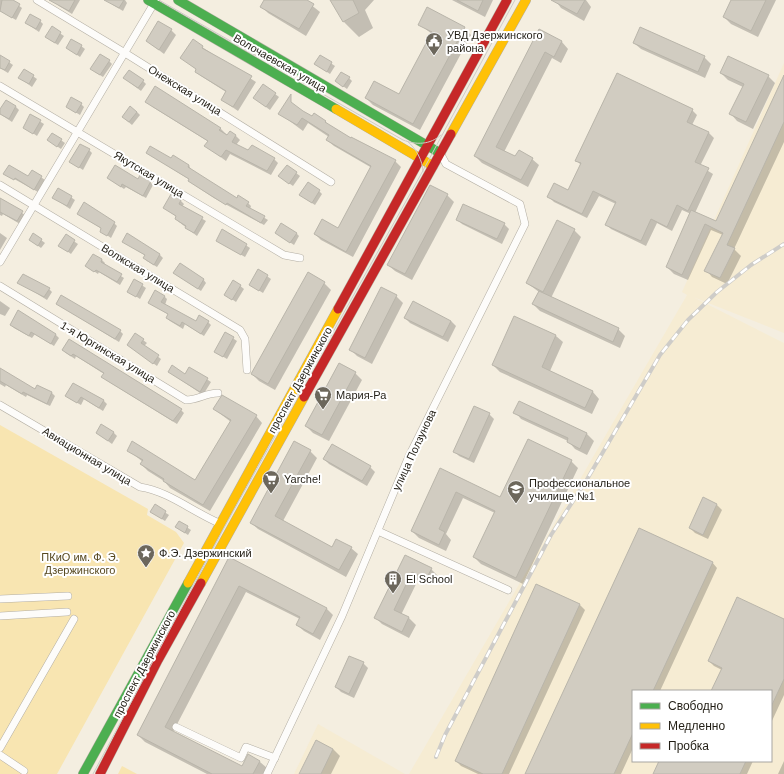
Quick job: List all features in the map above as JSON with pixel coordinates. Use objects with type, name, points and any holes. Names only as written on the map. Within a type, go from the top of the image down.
[{"type":"main road","name":"Волочаевская улица","points":[[178,0],[440,153]]},
{"type":"main road","name":"проспект Дзержинского","points":[[83,774],[219,523],[507,0]]},
{"type":"main road","name":"проспект Дзержинского","points":[[100,774],[158,660],[526,0]]},
{"type":"main road","name":"Волочаевская улица","points":[[153,1],[433,166]]},
{"type":"main road","points":[[219,523],[231,529]]},
{"type":"street","name":"Онежская улица","points":[[37,0],[125,53],[331,182]]},
{"type":"street","points":[[0,262],[125,53],[153,1]]},
{"type":"street","name":"Якутская улица","points":[[0,86],[78,131],[284,255],[300,258]]},
{"type":"street","points":[[433,166],[446,164],[440,153]]},
{"type":"street","name":"улица Ползунова","points":[[267,774],[342,616],[412,452],[525,224],[520,204],[446,164]]},
{"type":"street","name":"Волжская улица","points":[[0,185],[240,330],[245,339],[247,370]]},
{"type":"street","name":"1-я Юргинская улица","points":[[0,286],[186,400],[195,400],[208,393],[218,393]]},
{"type":"street","name":"Авиационная улица","points":[[0,405],[140,488],[154,489],[202,516],[219,523]]},
{"type":"street","points":[[378,532],[508,590]]},
{"type":"street","points":[[0,599],[68,596]]},
{"type":"street","points":[[0,616],[67,612]]},
{"type":"street","points":[[0,748],[74,619]]},
{"type":"street","points":[[176,727],[241,758],[246,747],[275,758]]},
{"type":"street","points":[[0,754],[24,771]]},
{"type":"shaded area","points":[[784,63],[784,333],[693,297],[784,343],[784,774],[409,774],[687,295],[682,292]]},
{"type":"shaded area","points":[[318,724],[405,774],[294,774]]},
{"type":"green space","name":"ПКиО им. Ф. Э. Дзержинского","points":[[0,425],[148,509],[147,515],[176,532],[184,543],[57,774],[0,774]]},
{"type":"green space","points":[[122,766],[137,774],[118,774]]},
{"type":"building","points":[[2,0],[13,0],[20,4],[12,18],[0,11]]},
{"type":"building","points":[[49,0],[75,0],[69,11]]},
{"type":"building","points":[[104,0],[124,0],[119,8]]},
{"type":"building","points":[[264,0],[307,0],[314,4],[299,29],[260,7]]},
{"type":"building","points":[[330,0],[353,0],[359,13],[343,22]]},
{"type":"building","points":[[457,0],[483,0],[478,11]]},
{"type":"building","points":[[551,0],[585,0],[577,14]]},
{"type":"building","points":[[731,0],[766,0],[751,31],[723,17]]},
{"type":"building","name":"УВД Дзержинского района","points":[[427,7],[465,27],[413,124],[365,98],[374,81],[399,94],[432,32],[418,25]]},
{"type":"building","points":[[30,14],[41,20],[36,29],[25,23]]},
{"type":"building","points":[[158,21],[172,29],[159,50],[146,41]]},
{"type":"building","points":[[52,26],[61,32],[55,43],[45,37]]},
{"type":"building","points":[[640,27],[705,56],[698,72],[633,43]]},
{"type":"building","points":[[539,29],[562,41],[554,57],[545,52],[496,147],[515,156],[519,150],[533,158],[521,180],[474,156]]},
{"type":"building","points":[[71,39],[82,45],[77,55],[66,48]]},
{"type":"building","points":[[193,39],[203,46],[202,48],[252,76],[233,107],[221,100],[226,91],[195,72],[196,69],[180,58]]},
{"type":"building","points":[[100,54],[110,60],[100,75],[90,69]]},
{"type":"building","points":[[0,55],[10,61],[5,70],[0,68]]},
{"type":"building","points":[[320,55],[332,62],[327,72],[314,64]]},
{"type":"building","points":[[728,56],[769,75],[746,122],[729,114],[744,84],[720,73]]},
{"type":"building","points":[[24,69],[34,75],[29,84],[18,78]]},
{"type":"building","points":[[129,70],[144,80],[138,88],[123,78]]},
{"type":"building","points":[[341,72],[350,77],[343,87],[335,81]]},
{"type":"building","points":[[617,73],[693,109],[687,122],[709,132],[695,162],[709,168],[688,211],[677,205],[667,227],[651,219],[641,241],[605,225],[616,202],[593,191],[582,214],[547,197],[554,183],[568,190],[581,163],[575,161]]},
{"type":"building","points":[[784,75],[784,122],[727,245],[735,248],[720,278],[704,271],[723,233],[705,224],[682,275],[666,267],[691,210],[716,221]]},
{"type":"building","points":[[263,84],[276,93],[266,107],[253,98]]},
{"type":"building","points":[[155,86],[221,128],[219,130],[227,135],[230,131],[236,135],[232,142],[248,150],[252,145],[275,158],[267,171],[226,150],[221,157],[204,146],[208,141],[145,102]]},
{"type":"building","points":[[291,94],[291,102],[303,111],[312,116],[314,113],[326,121],[325,122],[351,138],[396,160],[346,252],[314,234],[322,219],[338,228],[371,166],[326,140],[329,135],[302,118],[297,125],[278,114]]},
{"type":"building","points":[[71,97],[82,103],[76,113],[66,107]]},
{"type":"building","points":[[6,100],[16,106],[9,119],[0,114],[0,109]]},
{"type":"building","points":[[130,106],[137,112],[129,122],[122,117]]},
{"type":"building","points":[[30,114],[41,120],[33,134],[23,128]]},
{"type":"building","points":[[52,133],[62,139],[57,147],[47,140]]},
{"type":"building","points":[[80,144],[90,149],[79,168],[69,162]]},
{"type":"building","points":[[150,146],[171,158],[173,155],[189,165],[188,167],[237,198],[238,195],[249,202],[246,206],[265,216],[261,223],[227,203],[226,205],[188,181],[189,179],[146,153]]},
{"type":"building","points":[[9,165],[28,176],[32,170],[42,176],[34,190],[15,178],[14,180],[3,174]]},
{"type":"building","points":[[115,165],[138,179],[140,175],[151,181],[143,196],[122,184],[121,187],[107,178]]},
{"type":"building","points":[[287,165],[297,172],[289,184],[278,176]]},
{"type":"building","points":[[308,182],[320,190],[312,203],[299,195]]},
{"type":"building","points":[[430,185],[448,194],[405,274],[387,265]]},
{"type":"building","points":[[58,188],[72,196],[67,206],[52,198]]},
{"type":"building","points":[[171,194],[181,200],[179,204],[203,217],[194,233],[185,228],[186,226],[175,219],[176,216],[163,208]]},
{"type":"building","points":[[0,198],[23,211],[17,221],[0,212]]},
{"type":"building","points":[[84,202],[115,222],[107,236],[100,232],[101,228],[77,214]]},
{"type":"building","points":[[463,204],[505,223],[497,239],[456,220]]},
{"type":"building","points":[[557,220],[575,229],[543,292],[526,283]]},
{"type":"building","points":[[281,223],[297,233],[290,243],[275,233]]},
{"type":"building","points":[[222,229],[247,244],[241,255],[216,241]]},
{"type":"building","points":[[33,233],[42,239],[38,246],[29,240]]},
{"type":"building","points":[[127,233],[160,254],[154,265],[143,258],[145,255],[122,242]]},
{"type":"building","points":[[66,234],[75,240],[68,252],[58,246]]},
{"type":"building","points":[[93,254],[102,259],[101,262],[122,274],[117,282],[96,270],[94,272],[85,266]]},
{"type":"building","points":[[180,263],[204,279],[198,289],[173,273]]},
{"type":"building","points":[[258,269],[268,275],[259,291],[249,285]]},
{"type":"building","points":[[308,272],[325,282],[268,384],[251,374]]},
{"type":"building","points":[[23,274],[50,288],[44,297],[17,283]]},
{"type":"building","points":[[134,279],[143,284],[136,297],[127,292]]},
{"type":"building","points":[[233,280],[241,285],[232,300],[224,295]]},
{"type":"building","points":[[381,287],[397,295],[365,358],[349,350]]},
{"type":"building","points":[[155,290],[165,296],[161,302],[196,321],[199,315],[209,321],[201,334],[182,322],[180,326],[166,318],[168,314],[148,303]]},
{"type":"building","points":[[539,291],[619,328],[613,342],[532,304]]},
{"type":"building","points":[[61,295],[121,330],[115,339],[56,304]]},
{"type":"building","points":[[413,301],[451,321],[443,337],[404,318]]},
{"type":"building","points":[[18,310],[56,334],[51,344],[31,332],[29,336],[10,325]]},
{"type":"building","points":[[514,316],[556,335],[542,367],[593,391],[585,408],[492,365]]},
{"type":"building","points":[[225,332],[234,337],[223,357],[214,352]]},
{"type":"building","points":[[135,333],[144,339],[141,343],[159,355],[153,364],[127,345]]},
{"type":"building","points":[[69,339],[182,409],[173,421],[101,377],[104,373],[73,354],[71,356],[62,350]]},
{"type":"building","points":[[339,363],[356,372],[322,435],[305,426]]},
{"type":"building","points":[[172,365],[185,374],[189,367],[208,378],[200,392],[168,372]]},
{"type":"building","points":[[0,368],[35,389],[37,385],[52,392],[47,404],[23,392],[22,394],[0,381]]},
{"type":"building","points":[[73,383],[104,400],[99,408],[81,397],[77,403],[65,396]]},
{"type":"building","points":[[222,395],[257,415],[203,505],[163,481],[164,479],[140,464],[143,460],[127,451],[132,441],[195,480],[231,420],[213,409]]},
{"type":"building","points":[[519,401],[587,433],[580,449],[567,442],[568,438],[513,413]]},
{"type":"building","points":[[474,406],[490,413],[469,459],[453,452]]},
{"type":"building","points":[[101,424],[114,432],[108,441],[96,433]]},
{"type":"building","name":"Профессиональное училище №1","points":[[528,439],[572,460],[516,578],[473,557],[495,511],[456,492],[439,529],[445,532],[439,545],[411,531],[440,468],[500,497]]},
{"type":"building","points":[[294,441],[311,450],[275,516],[332,547],[336,539],[352,547],[339,570],[250,523]]},
{"type":"building","points":[[332,444],[371,466],[362,481],[323,459]]},
{"type":"building","points":[[703,497],[717,504],[703,535],[689,528]]},
{"type":"building","points":[[155,504],[166,511],[162,519],[150,512]]},
{"type":"building","points":[[179,521],[188,526],[185,533],[175,527]]},
{"type":"building","points":[[639,528],[713,562],[653,690],[632,690],[632,735],[614,774],[525,774]]},
{"type":"building","name":"El School","points":[[405,555],[432,568],[426,579],[412,572],[394,610],[409,617],[402,632],[374,618]]},
{"type":"building","points":[[229,557],[327,608],[313,634],[296,625],[300,617],[239,586],[165,727],[242,766],[248,754],[260,761],[253,774],[212,774],[137,735]]},
{"type":"building","points":[[536,584],[580,604],[502,774],[483,774],[455,761]]},
{"type":"building","points":[[737,597],[784,619],[784,679],[772,705],[772,690],[711,690],[722,668],[708,661]]},
{"type":"building","points":[[349,656],[364,662],[349,694],[335,687]]},
{"type":"building","points":[[316,740],[333,749],[321,774],[299,774]]},
{"type":"building","points":[[659,762],[746,762],[740,774],[653,774]]},
{"type":"tram line","points":[[159,0],[403,140],[413,143],[423,143],[432,141],[441,135]]},
{"type":"tram line","points":[[93,774],[225,526],[420,176],[515,0]]},
{"type":"tram line","points":[[407,141],[418,155],[422,164],[423,172]]},
{"type":"railway","points":[[436,757],[445,735],[551,535],[586,481],[660,355],[688,320],[717,292],[751,265],[784,244]]},
{"type":"traffic: fast","points":[[148,0],[336,109]]},
{"type":"traffic: fast","points":[[178,0],[440,153]]},
{"type":"traffic: fast","points":[[83,774],[188,583]]},
{"type":"traffic: slow","points":[[451,134],[526,0]]},
{"type":"traffic: slow","points":[[336,109],[433,166]]},
{"type":"traffic: slow","points":[[188,583],[338,309]]},
{"type":"traffic: slow","points":[[201,583],[304,397]]},
{"type":"traffic: jam","points":[[338,309],[507,0]]},
{"type":"traffic: jam","points":[[304,397],[451,134]]},
{"type":"traffic: jam","points":[[100,774],[158,660],[201,583]]},
{"type":"place","name":"УВД Дзержинского района","points":[[434,56]]},
{"type":"place","name":"Мария-Ра","points":[[323,410]]},
{"type":"place","name":"Yarche!","points":[[271,494]]},
{"type":"place","name":"Профессиональное училище №1","points":[[516,504]]},
{"type":"place","name":"Ф.Э. Дзержинский","points":[[146,568]]},
{"type":"place","name":"El School","points":[[393,594]]}]
